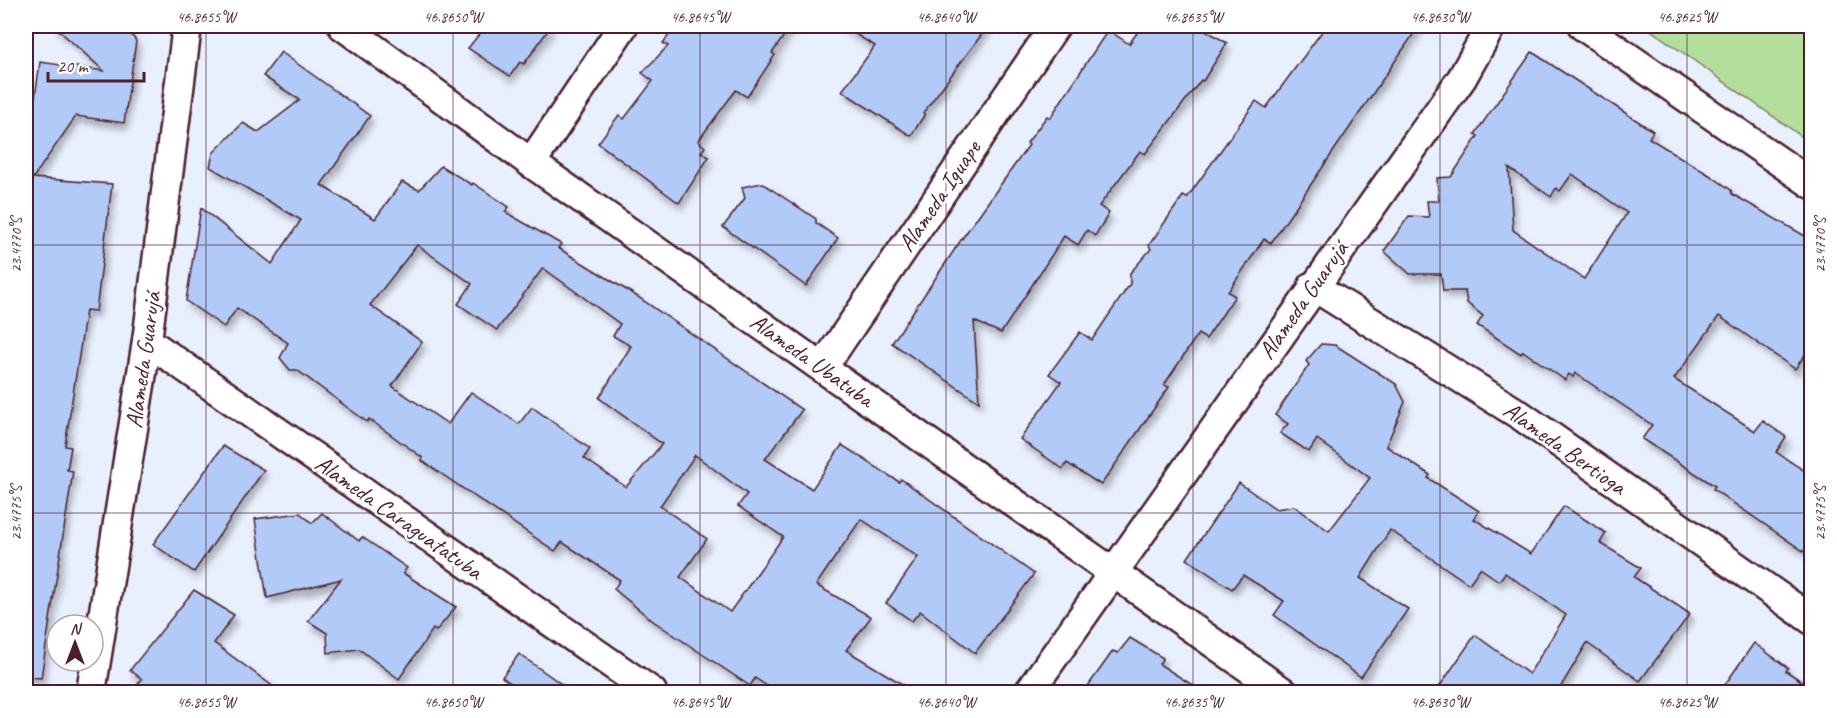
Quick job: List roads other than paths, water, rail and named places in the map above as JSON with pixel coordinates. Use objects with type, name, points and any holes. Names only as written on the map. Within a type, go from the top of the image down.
[{"type":"street","name":"Alameda Guarujá","points":[[91,693],[147,341],[188,26]]},
{"type":"street","name":"Alameda Ubatuba","points":[[343,26],[531,163],[1283,693]]},
{"type":"street","points":[[531,163],[623,26]]},
{"type":"street","name":"Alameda Iguape","points":[[823,367],[1055,26]]},
{"type":"street","name":"Alameda Guarujá","points":[[1029,693],[1313,286],[1462,78],[1491,26]]},
{"type":"street","points":[[1583,26],[1812,184]]},
{"type":"street","name":"Alameda Bertioga","points":[[1313,286],[1520,415],[1812,620]]},
{"type":"street","name":"Alameda Caraguatatuba","points":[[147,341],[652,693]]}]
